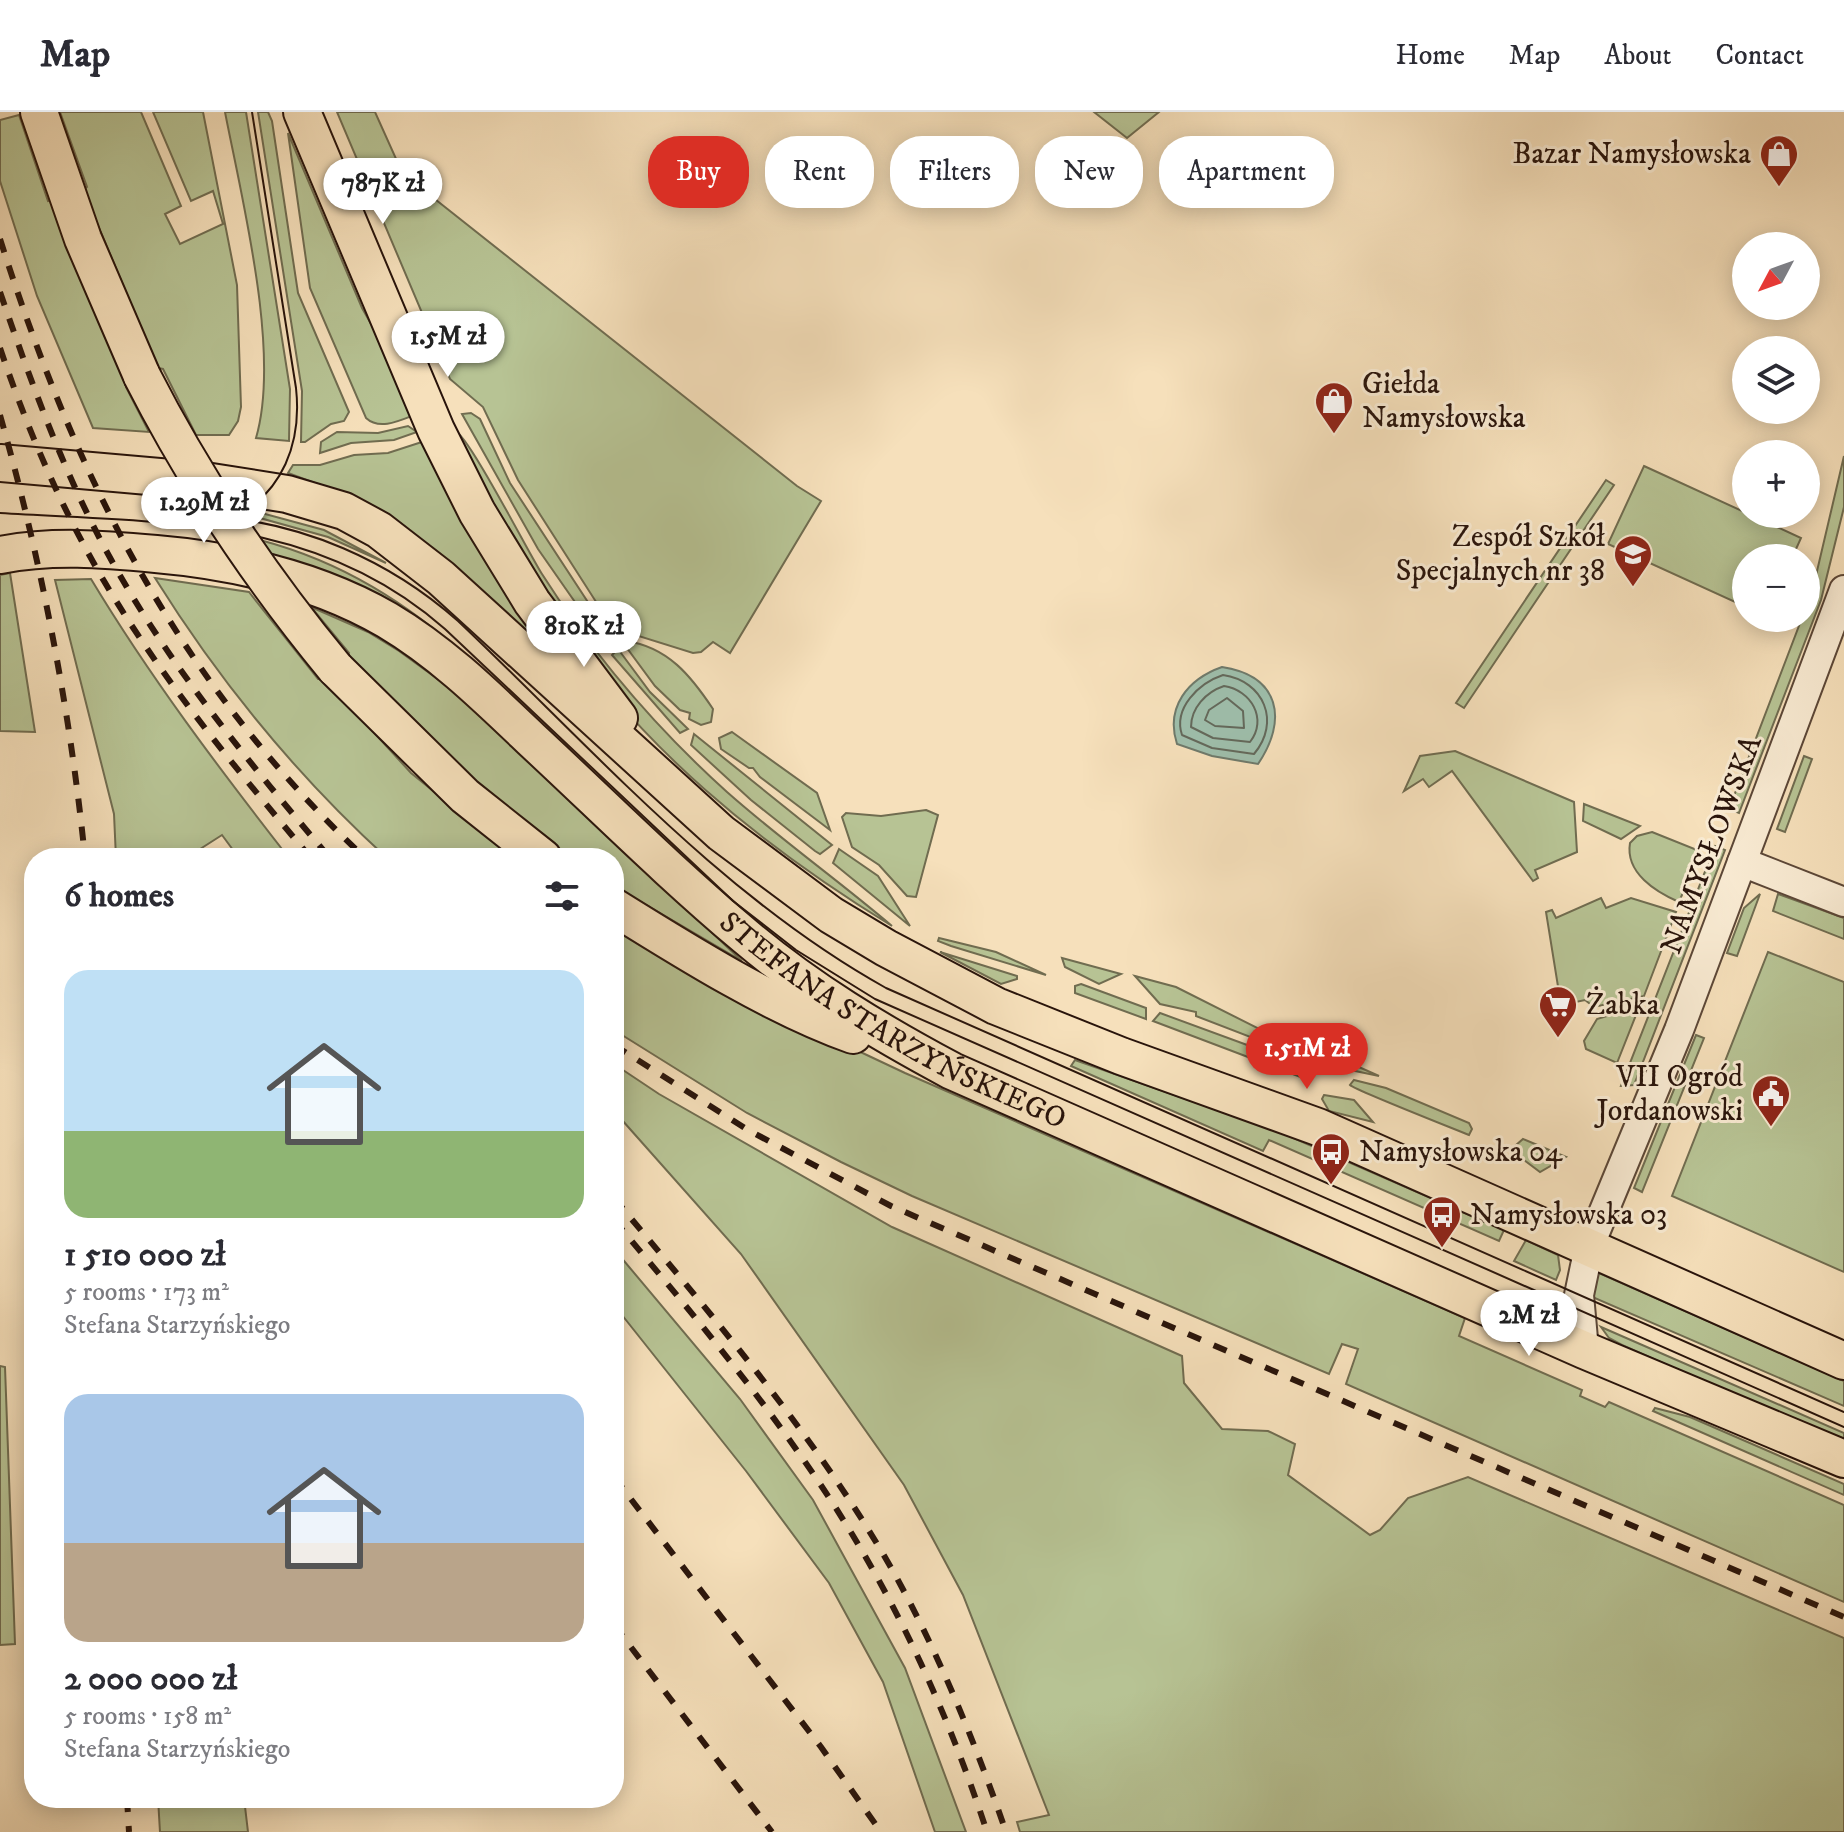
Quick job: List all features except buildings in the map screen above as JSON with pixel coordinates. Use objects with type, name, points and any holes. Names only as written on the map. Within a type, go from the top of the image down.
[{"type":"main road","points":[[39,112],[67,195],[142,376],[195,474],[236,539],[335,668],[465,796],[530,848]]},
{"type":"main road","points":[[302,112],[436,430],[477,512],[553,632],[688,804]]},
{"type":"main road","name":"STEFANA STARZYŃSKIEGO","points":[[0,463],[205,481],[287,494],[344,511],[379,530],[441,578],[688,804],[756,861],[831,915],[898,955],[996,1006],[1121,1056],[1318,1127],[1844,1361]]},
{"type":"main road","name":"STEFANA STARZYŃSKIEGO","points":[[0,555],[43,547],[78,547],[224,562],[295,580],[386,620],[472,683],[686,884],[778,963],[853,1016],[952,1071],[1584,1350],[1844,1459]]},
{"type":"main road","points":[[624,913],[813,1019],[952,1071]]},
{"type":"street","name":"NAMYSŁOWSKA","points":[[1584,1350],[1579,1295],[1589,1247],[1679,1030],[1844,590]]},
{"type":"street","points":[[1742,862],[1844,902]]},
{"type":"shaded area","points":[[60,112],[141,112],[181,206],[165,214],[180,244],[223,224],[213,191],[191,201],[153,112],[203,112],[237,285],[241,407],[238,421],[229,435],[196,435],[163,369],[158,368],[83,190],[87,187]]},
{"type":"shaded area","points":[[225,112],[246,112],[290,389],[289,441],[256,438],[263,403],[262,321],[249,231]]},
{"type":"shaded area","points":[[258,112],[268,112],[272,121],[298,293],[349,412],[344,421],[331,424],[305,442],[301,442],[302,391]]},
{"type":"shaded area","points":[[337,112],[375,112],[401,170],[426,192],[797,486],[821,501],[730,653],[713,642],[701,652],[693,653],[616,629],[607,619],[518,480],[483,407],[450,379]]},
{"type":"shaded area","points":[[1094,112],[1159,112],[1129,136],[1124,136]]},
{"type":"shaded area","points":[[19,115],[48,201],[53,200],[129,383],[126,387],[149,432],[93,428],[37,296],[0,181],[0,120]]},
{"type":"shaded area","points":[[288,133],[362,308],[403,380],[417,414],[384,424],[366,418],[310,288]]},
{"type":"shaded area","points":[[471,413],[480,419],[510,483],[614,642],[605,645],[538,549],[462,414]]},
{"type":"shaded area","points":[[408,426],[417,432],[394,440],[351,443],[320,453],[321,442],[337,432],[378,433]]},
{"type":"shaded area","points":[[454,430],[472,451],[562,604],[627,689],[727,792],[892,926],[796,862],[750,827],[664,751],[624,709],[587,664],[540,595]]},
{"type":"shaded area","points":[[428,440],[566,673],[347,495],[288,473],[293,465],[320,465],[354,455],[388,453]]},
{"type":"shaded area","points":[[1844,456],[1844,507],[1820,603],[1820,558]]},
{"type":"shaded area","points":[[1644,466],[1732,506],[1732,528],[1779,528],[1801,538],[1798,544],[1732,544],[1732,601],[1608,544]]},
{"type":"shaded area","points":[[1606,480],[1614,485],[1464,708],[1456,703]]},
{"type":"shaded area","points":[[254,511],[324,530],[386,563],[328,537],[249,515]]},
{"type":"shaded area","points":[[260,540],[319,560],[373,587],[423,620],[471,660],[359,586],[269,553]]},
{"type":"shaded area","points":[[10,573],[35,732],[0,731],[0,575]]},
{"type":"shaded area","points":[[155,578],[249,592],[318,679],[324,678],[411,773],[504,848],[377,848],[322,794],[261,726]]},
{"type":"shaded area","points":[[91,579],[186,721],[281,848],[232,848],[222,835],[202,848],[116,848],[114,814],[55,580]]},
{"type":"shaded area","points":[[311,607],[368,632],[465,699],[623,848],[558,848],[458,768],[347,658],[349,653]]},
{"type":"shaded area","points":[[1797,632],[1809,632],[1739,813],[1729,809]]},
{"type":"shaded area","points":[[626,641],[654,650],[677,665],[713,709],[711,722],[701,725],[689,719],[690,713],[680,710],[655,686],[624,644]]},
{"type":"shaded area","points":[[618,649],[650,692],[688,729],[680,733],[612,655]]},
{"type":"shaded area","points":[[732,732],[817,793],[830,830],[760,777],[753,768],[721,749],[719,738]]},
{"type":"shaded area","points":[[694,734],[832,845],[820,854],[751,800],[691,745]]},
{"type":"shaded area","points":[[1455,751],[1574,802],[1577,852],[1535,870],[1538,878],[1533,881],[1452,771],[1429,787],[1423,779],[1404,791],[1420,756]]},
{"type":"shaded area","points":[[1804,756],[1812,759],[1785,832],[1777,829]]},
{"type":"shaded area","points":[[1584,804],[1640,826],[1621,839],[1583,821]]},
{"type":"shaded area","points":[[926,810],[938,815],[916,897],[907,896],[879,865],[852,847],[842,817],[846,813],[881,816]]},
{"type":"shaded area","points":[[1652,832],[1697,850],[1699,855],[1679,902],[1652,887],[1632,863],[1630,843],[1637,836]]},
{"type":"shaded area","points":[[1715,846],[1725,850],[1634,1085],[1621,1086]]},
{"type":"shaded area","points":[[624,849],[742,961],[624,892]]},
{"type":"shaded area","points":[[839,849],[878,876],[910,926],[833,863]]},
{"type":"shaded area","points":[[1760,894],[1737,956],[1727,953],[1744,908]]},
{"type":"shaded area","points":[[1778,894],[1844,918],[1844,939],[1773,911]]},
{"type":"shaded area","points":[[1601,898],[1606,908],[1631,898],[1676,912],[1644,996],[1594,1007],[1585,1000],[1561,1005],[1546,912],[1552,910],[1556,918]]},
{"type":"shaded area","points":[[624,931],[818,1032],[905,1073],[1465,1318],[1459,1336],[1582,1390],[1580,1396],[1605,1407],[1609,1402],[1844,1505],[1844,1602],[1346,1384],[1358,1349],[1342,1344],[1329,1374],[912,1196],[747,1113],[624,1036]]},
{"type":"shaded area","points":[[939,938],[996,952],[1046,975],[951,946],[938,941]]},
{"type":"shaded area","points":[[940,952],[1017,976],[1017,979],[1001,984]]},
{"type":"shaded area","name":"VII Ogród Jordanowski","points":[[1768,952],[1844,982],[1844,1272],[1672,1196]]},
{"type":"shaded area","points":[[1062,958],[1121,974],[1099,984],[1065,967]]},
{"type":"shaded area","points":[[1135,976],[1176,987],[1291,1045],[1294,1038],[1379,1076],[1317,1063],[1282,1049],[1276,1042],[1271,1045],[1196,1016],[1196,1012],[1160,1004]]},
{"type":"shaded area","points":[[1081,984],[1146,1008],[1146,1019],[1075,993],[1075,986]]},
{"type":"shaded area","points":[[1638,1010],[1617,1063],[1586,1049],[1584,1041],[1597,1019]]},
{"type":"shaded area","points":[[1160,1013],[1307,1067],[1306,1079],[1153,1021]]},
{"type":"shaded area","points":[[1696,1035],[1704,1038],[1642,1192],[1634,1188]]},
{"type":"shaded area","points":[[1075,1060],[1282,1133],[1504,1230],[1499,1241],[1269,1140],[1263,1151],[1071,1066]]},
{"type":"shaded area","points":[[624,1071],[659,1094],[892,1227],[1182,1356],[1184,1383],[1222,1429],[1268,1431],[1295,1444],[1288,1475],[1370,1535],[1380,1530],[1408,1498],[1468,1477],[1844,1638],[1844,1832],[1020,1832],[1017,1822],[1049,1815],[963,1595],[904,1485],[741,1254],[624,1122]]},
{"type":"shaded area","points":[[1354,1080],[1386,1088],[1469,1123],[1472,1129],[1469,1135],[1385,1101],[1350,1085]]},
{"type":"shaded area","points":[[1324,1095],[1354,1100],[1373,1122],[1329,1111],[1322,1099]]},
{"type":"shaded area","points":[[1523,1139],[1566,1157],[1540,1172],[1516,1154],[1515,1146]]},
{"type":"shaded area","points":[[1526,1240],[1558,1255],[1560,1270],[1556,1280],[1514,1261]]},
{"type":"shaded area","points":[[624,1261],[740,1399],[813,1500],[905,1668],[966,1832],[935,1832],[883,1682],[829,1583],[746,1471],[624,1318]]},
{"type":"shaded area","points":[[1599,1273],[1844,1381],[1844,1406],[1590,1296]]},
{"type":"shaded area","points":[[1601,1327],[1844,1433],[1844,1443],[1622,1345],[1609,1338]]},
{"type":"shaded area","points":[[0,1366],[5,1367],[15,1644],[0,1645]]},
{"type":"shaded area","points":[[1655,1408],[1690,1417],[1844,1484],[1844,1495],[1653,1411]]},
{"type":"shaded area","points":[[159,1808],[245,1808],[248,1832],[160,1832]]},
{"type":"water","points":[[1222,667],[1256,680],[1267,690],[1273,702],[1273,732],[1258,764],[1212,756],[1177,744],[1174,718],[1182,696],[1199,679]]},
{"type":"tram line","points":[[233,519],[265,495],[286,464],[296,428],[297,408],[252,112]]},
{"type":"tram line","points":[[0,513],[119,519],[234,532],[290,545],[344,564],[395,592],[445,629],[733,901],[796,950],[875,999],[1844,1427]]},
{"type":"tram line","points":[[212,516],[246,520],[312,536],[374,563],[431,599],[458,621],[714,866],[826,951],[886,988],[1844,1412]]},
{"type":"railway","points":[[0,239],[63,413],[100,495],[141,573],[188,649],[240,721],[299,791],[355,848]]},
{"type":"railway","points":[[0,292],[58,448],[85,509],[124,582],[206,705],[322,848]]},
{"type":"railway","points":[[0,348],[46,467],[104,581],[176,689],[303,848]]},
{"type":"railway","points":[[0,415],[52,635],[84,848]]},
{"type":"railway","points":[[624,1051],[748,1130],[891,1206],[1844,1617]]},
{"type":"railway","points":[[624,1210],[762,1378],[863,1521],[910,1602],[941,1666],[1006,1832]]},
{"type":"railway","points":[[624,1232],[769,1412],[852,1534],[928,1679],[960,1755],[987,1832]]},
{"type":"railway","points":[[624,1490],[821,1747],[881,1832]]},
{"type":"railway","points":[[624,1638],[772,1832]]},
{"type":"railway","points":[[128,1808],[129,1832]]},
{"type":"place","name":"Bazar Namysłowska","points":[[1779,188]]},
{"type":"place","name":"Giełda Namysłowska","points":[[1334,435]]},
{"type":"place","name":"Zespół Szkół Specjalnych nr 38","points":[[1633,588]]},
{"type":"place","name":"Żabka","points":[[1558,1039]]},
{"type":"place","name":"VII Ogród Jordanowski","points":[[1771,1128]]},
{"type":"place","name":"Namysłowska 04","points":[[1331,1186]]},
{"type":"place","name":"Namysłowska 03","points":[[1442,1249]]}]
